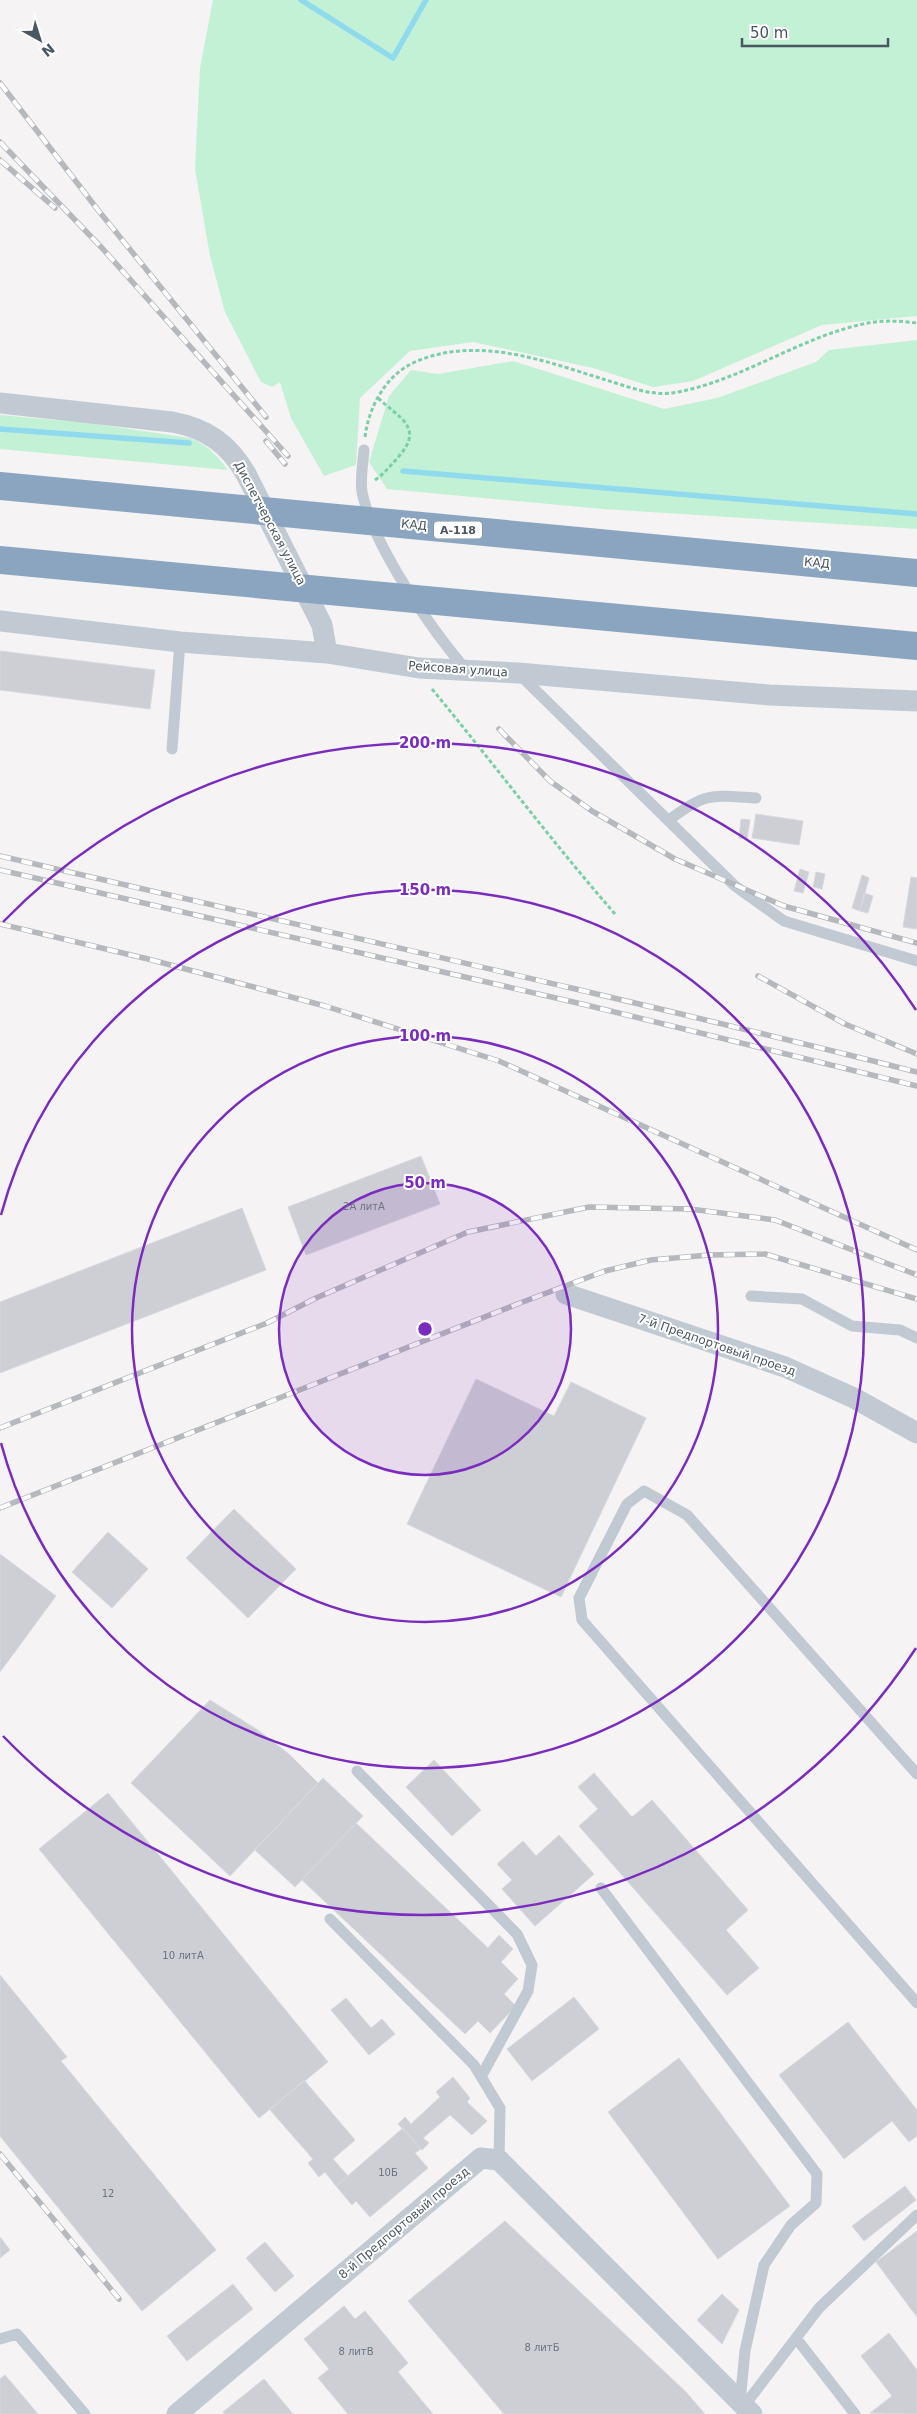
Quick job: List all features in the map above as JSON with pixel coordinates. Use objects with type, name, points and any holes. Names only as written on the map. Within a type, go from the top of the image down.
[{"type":"highway","name":"КАД","points":[[0,486],[917,573]]},
{"type":"highway","points":[[0,560],[917,646]]},
{"type":"street","name":"Диспетчерская улица","points":[[0,403],[172,422],[191,425],[211,434],[238,460],[250,482],[322,626],[327,654]]},
{"type":"street","name":"Рейсовая улица","points":[[0,620],[180,642],[327,654],[419,668],[518,674],[769,695],[917,701]]},
{"type":"street","name":"7-й Предпортовый проезд","points":[[566,1294],[785,1367],[854,1398],[917,1433]]},
{"type":"street","name":"8-й Предпортовый проезд","points":[[177,2414],[481,2158],[499,2160]]},
{"type":"street","points":[[499,2160],[745,2407]]},
{"type":"lane","points":[[364,450],[362,490],[366,508],[386,551],[441,641],[467,671]]},
{"type":"lane","points":[[172,749],[180,642]]},
{"type":"lane","points":[[518,674],[735,886],[784,921],[917,961]]},
{"type":"lane","points":[[669,820],[691,802],[712,795],[756,798]]},
{"type":"lane","points":[[751,1296],[802,1298],[852,1326],[900,1330],[917,1338]]},
{"type":"lane","points":[[917,1774],[687,1515],[644,1491],[627,1504],[579,1598],[582,1620],[917,2003]]},
{"type":"lane","points":[[356,1771],[517,1934],[532,1965],[528,1991],[482,2076]]},
{"type":"lane","points":[[600,1888],[817,2174],[816,2203],[791,2225],[764,2264],[744,2351],[745,2407]]},
{"type":"lane","points":[[330,1919],[474,2065],[482,2076],[500,2108],[499,2160]]},
{"type":"lane","points":[[745,2407],[819,2308],[917,2215]]},
{"type":"lane","points":[[0,2339],[18,2334],[85,2414]]},
{"type":"lane","points":[[796,2338],[855,2414]]},
{"type":"path","points":[[364,450],[367,427],[378,398],[391,378],[403,368],[426,357],[463,349],[504,352],[643,391],[670,393],[700,386],[840,331],[869,322],[917,323]]},
{"type":"path","points":[[362,490],[383,475],[410,444],[410,432],[404,421],[378,398]]},
{"type":"path","points":[[419,668],[432,689],[509,783],[563,854],[616,916]]},
{"type":"green space","points":[[213,0],[917,0],[917,316],[822,325],[693,381],[653,387],[593,368],[473,342],[410,351],[360,398],[356,465],[324,476],[291,418],[280,382],[272,387],[261,382],[225,312],[210,256],[195,169],[200,68]]},
{"type":"green space","points":[[917,340],[917,529],[603,509],[387,489],[369,462],[389,396],[411,370],[438,374],[513,361],[664,409],[717,398],[816,362],[829,350]]},
{"type":"green space","points":[[0,415],[89,423],[190,438],[211,451],[228,470],[0,449]]},
{"type":"building","points":[[0,651],[155,670],[150,709],[0,690]]},
{"type":"building","points":[[756,814],[803,821],[799,845],[752,838]]},
{"type":"building","points":[[741,819],[750,820],[747,839],[739,838]]},
{"type":"building","points":[[800,869],[809,872],[803,893],[794,891]]},
{"type":"building","points":[[816,872],[825,874],[822,889],[813,887]]},
{"type":"building","points":[[862,875],[869,878],[860,911],[852,908]]},
{"type":"building","points":[[911,877],[917,878],[917,929],[903,927]]},
{"type":"building","points":[[864,893],[873,896],[868,913],[860,911]]},
{"type":"building","points":[[421,1156],[440,1204],[306,1255],[288,1207]]},
{"type":"building","points":[[242,1208],[266,1270],[0,1373],[0,1302]]},
{"type":"building","points":[[476,1379],[554,1416],[571,1382],[646,1418],[561,1597],[407,1524]]},
{"type":"building","points":[[234,1509],[296,1569],[248,1618],[186,1558]]},
{"type":"building","points":[[108,1532],[148,1569],[112,1608],[72,1572]]},
{"type":"building","points":[[0,1554],[56,1596],[0,1672]]},
{"type":"building","points":[[210,1700],[258,1730],[289,1754],[318,1783],[230,1876],[131,1783]]},
{"type":"building","points":[[434,1760],[481,1810],[452,1836],[406,1787]]},
{"type":"building","points":[[594,1773],[632,1817],[652,1800],[748,1910],[726,1930],[759,1968],[727,1995],[579,1826],[598,1809],[578,1787]]},
{"type":"building","points":[[323,1778],[363,1816],[295,1887],[255,1850]]},
{"type":"building","points":[[108,1793],[328,2062],[259,2118],[39,1849]]},
{"type":"building","points":[[356,1823],[488,1948],[499,1935],[513,1949],[501,1962],[518,1979],[504,1994],[516,2006],[490,2033],[478,2021],[465,2034],[302,1880]]},
{"type":"building","points":[[559,1835],[594,1874],[535,1926],[502,1889],[512,1880],[497,1864],[523,1841],[536,1856]]},
{"type":"building","points":[[0,1975],[67,2057],[61,2061],[216,2250],[142,2311],[0,2136]]},
{"type":"building","points":[[574,1997],[599,2029],[532,2081],[507,2049]]},
{"type":"building","points":[[346,1998],[371,2028],[382,2019],[395,2034],[369,2055],[331,2010]]},
{"type":"building","points":[[848,2022],[917,2110],[917,2136],[909,2142],[892,2121],[844,2159],[779,2075]]},
{"type":"building","points":[[679,2058],[790,2206],[718,2259],[608,2112]]},
{"type":"building","points":[[453,2077],[470,2098],[467,2102],[487,2121],[472,2135],[450,2115],[423,2138],[429,2143],[422,2150],[398,2124],[405,2117],[411,2124],[440,2097],[436,2092]]},
{"type":"building","points":[[304,2080],[355,2140],[333,2159],[348,2176],[336,2186],[325,2172],[319,2177],[308,2163],[313,2159],[270,2110]]},
{"type":"building","points":[[403,2128],[421,2149],[415,2153],[428,2168],[370,2217],[356,2201],[352,2205],[336,2186]]},
{"type":"building","points":[[905,2186],[916,2200],[864,2241],[852,2226]]},
{"type":"building","points":[[505,2221],[686,2392],[705,2414],[504,2414],[408,2301]]},
{"type":"building","points":[[917,2231],[917,2317],[876,2262]]},
{"type":"building","points":[[0,2237],[10,2250],[0,2258]]},
{"type":"building","points":[[265,2242],[294,2276],[275,2292],[246,2258]]},
{"type":"building","points":[[233,2284],[253,2309],[187,2361],[167,2336]]},
{"type":"building","points":[[722,2294],[739,2310],[722,2344],[697,2320]]},
{"type":"building","points":[[344,2306],[355,2319],[365,2311],[408,2363],[398,2372],[433,2414],[348,2414],[318,2378],[329,2369],[304,2339]]},
{"type":"building","points":[[889,2333],[917,2370],[917,2414],[870,2413],[892,2396],[861,2356]]},
{"type":"building","points":[[5,2375],[38,2414],[0,2414],[0,2379]]},
{"type":"building","points":[[264,2379],[293,2414],[225,2414],[223,2412]]},
{"type":"waterway","points":[[301,0],[393,58],[426,0]]},
{"type":"waterway","points":[[0,429],[189,443]]},
{"type":"waterway","points":[[403,471],[917,514]]},
{"type":"railway","points":[[0,83],[98,210],[266,417]]},
{"type":"railway","points":[[0,142],[102,248],[288,456]]},
{"type":"railway","points":[[0,160],[55,208]]},
{"type":"railway","points":[[266,441],[285,464]]},
{"type":"railway","points":[[499,729],[550,781],[592,811],[675,859],[784,906],[917,943]]},
{"type":"railway","points":[[0,856],[574,989],[917,1072]]},
{"type":"railway","points":[[0,870],[582,1004],[917,1086]]},
{"type":"railway","points":[[0,924],[148,959],[325,1006],[499,1061],[917,1250]]},
{"type":"railway","points":[[758,976],[845,1024],[917,1054]]},
{"type":"railway","points":[[0,1428],[267,1323],[316,1298],[468,1232],[589,1207],[690,1209],[775,1220],[917,1275]]},
{"type":"railway","points":[[0,1508],[520,1303],[605,1271],[651,1260],[709,1255],[765,1254],[917,1299]]},
{"type":"railway","points":[[0,2154],[119,2299]]}]
